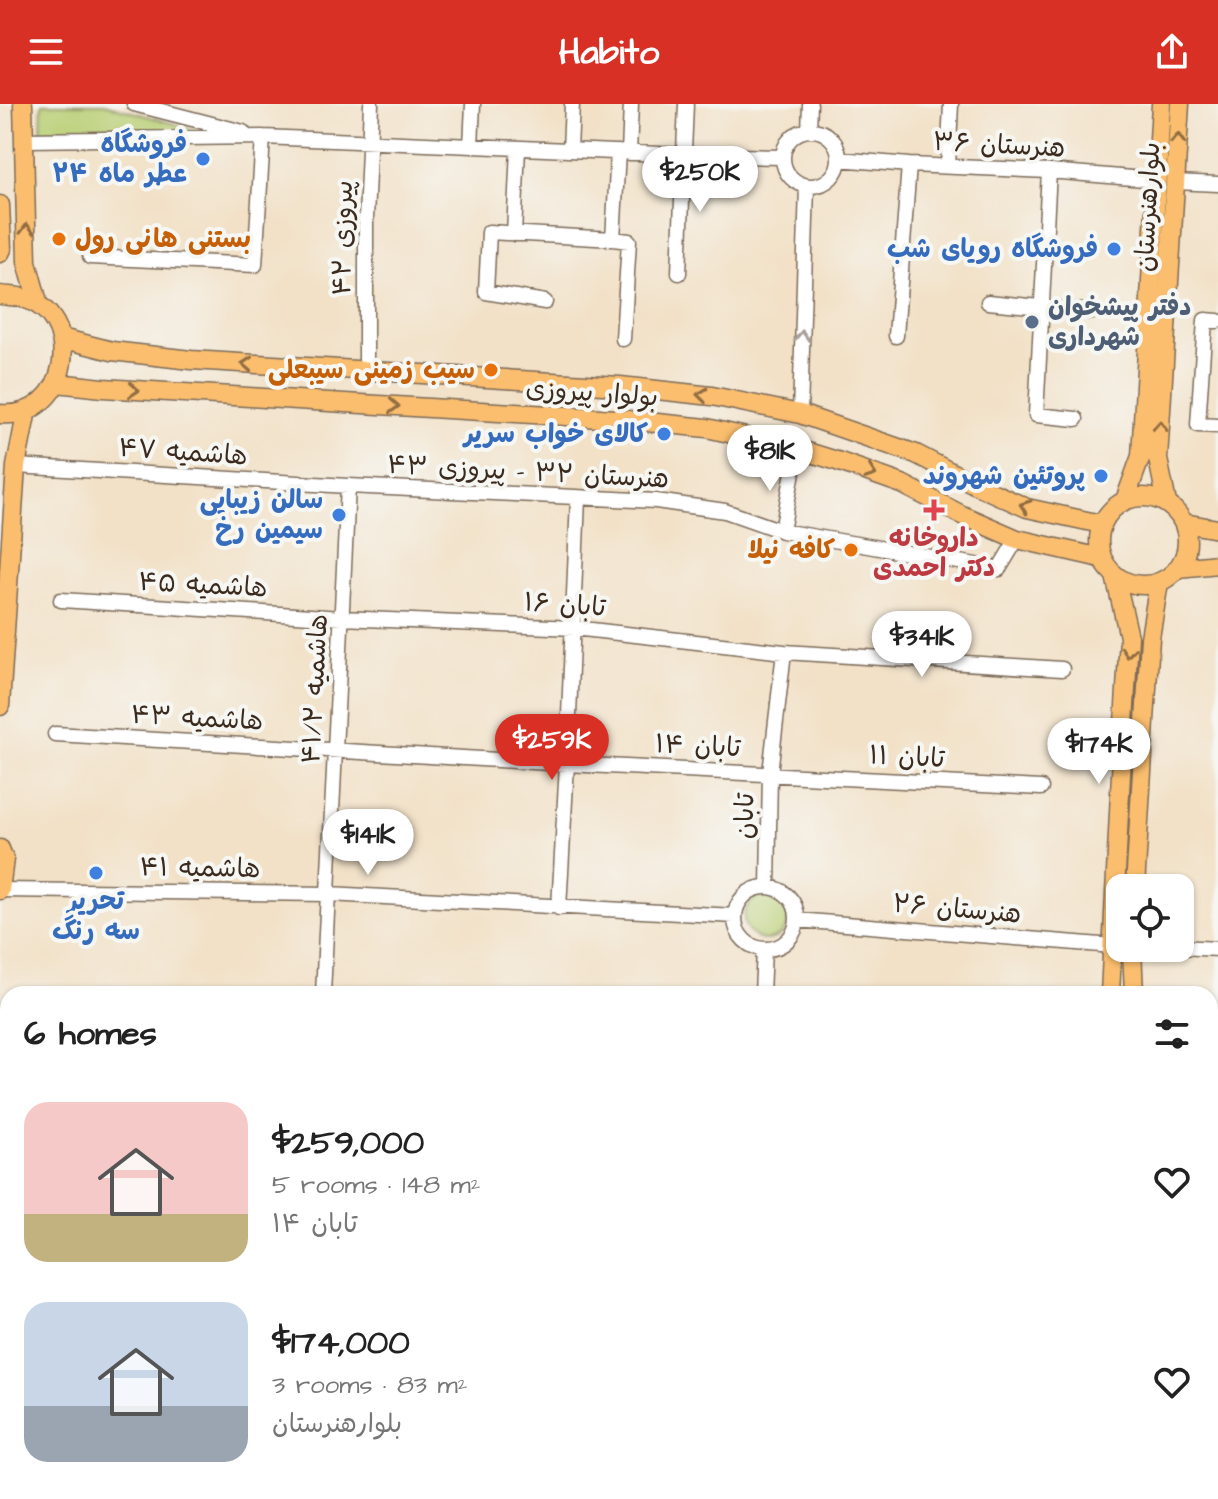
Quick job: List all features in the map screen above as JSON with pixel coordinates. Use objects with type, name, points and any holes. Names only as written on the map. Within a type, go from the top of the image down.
[{"type":"main road","points":[[23,104],[27,262],[39,306]]},
{"type":"main road","name":"بلوارهنرستان","points":[[1161,104],[1166,181],[1158,459],[1167,503]]},
{"type":"main road","name":"بلوارهنرستان","points":[[1125,500],[1141,456],[1166,181],[1180,104]]},
{"type":"main road","points":[[0,205],[0,253]]},
{"type":"main road","points":[[0,295],[20,297],[39,306],[53,320],[64,353],[57,383],[44,399],[27,410],[0,414]]},
{"type":"main road","name":"بولوار پیروزی","points":[[61,338],[112,351],[191,360],[620,386],[712,396],[800,414],[916,454],[1027,508],[1101,524]]},
{"type":"main road","name":"بولوار پیروزی","points":[[57,383],[617,419],[707,428],[798,449],[902,484],[1017,539],[1101,558]]},
{"type":"main road","points":[[0,706],[16,466],[27,410]]},
{"type":"main road","points":[[1139,496],[1154,497],[1167,503],[1179,515],[1187,534],[1187,546],[1178,568],[1170,576],[1148,585],[1125,582],[1115,576],[1101,558],[1098,547],[1101,524],[1107,514],[1125,500],[1139,496]]},
{"type":"main road","points":[[1184,523],[1218,529]]},
{"type":"main road","points":[[1178,568],[1218,564]]},
{"type":"main road","points":[[1115,576],[1129,637],[1116,874]]},
{"type":"main road","points":[[1136,874],[1150,638],[1159,582]]},
{"type":"main road","points":[[0,849],[4,859],[0,890]]},
{"type":"main road","points":[[1110,986],[1112,962]]},
{"type":"main road","points":[[1133,962],[1134,986]]},
{"type":"street","points":[[134,104],[263,137]]},
{"type":"street","name":"پیروزی ۴۲","points":[[366,372],[366,219],[371,104]]},
{"type":"street","points":[[471,146],[473,104]]},
{"type":"street","points":[[570,150],[572,104]]},
{"type":"street","points":[[613,239],[631,104]]},
{"type":"street","points":[[679,273],[686,104]]},
{"type":"street","points":[[809,130],[810,104]]},
{"type":"street","points":[[948,166],[951,104]]},
{"type":"street","points":[[809,130],[827,135],[838,150],[837,168],[832,177],[816,186],[807,186],[792,179],[783,157],[784,149],[794,136],[809,130]]},
{"type":"street","points":[[25,140],[263,137],[783,157]]},
{"type":"street","points":[[90,257],[255,265],[263,137]]},
{"type":"street","points":[[514,234],[518,148]]},
{"type":"street","name":"هنرستان ۳۶","points":[[839,159],[1218,184]]},
{"type":"street","points":[[896,336],[909,165]]},
{"type":"street","points":[[1049,171],[1036,415],[1076,419]]},
{"type":"street","points":[[800,414],[807,186]]},
{"type":"street","points":[[545,302],[486,292],[489,232],[629,241],[623,339]]},
{"type":"street","points":[[988,302],[1092,312]]},
{"type":"street","points":[[1211,320],[1198,425],[1218,426]]},
{"type":"street","points":[[782,531],[795,461]]},
{"type":"street","name":"هاشمیه ۴۷","points":[[16,466],[348,486]]},
{"type":"street","name":"هنرستان ۳۲ - پیروزی ۴۳","points":[[348,486],[656,501],[725,511],[782,531],[999,569],[1017,539]]},
{"type":"street","name":"هاشمیه ۴۱/۲","points":[[323,986],[348,486]]},
{"type":"street","points":[[559,908],[578,498]]},
{"type":"street","name":"هاشمیه ۴۵","points":[[61,600],[342,618]]},
{"type":"street","name":"تابان ۱۶","points":[[342,618],[574,628],[784,652],[1062,669]]},
{"type":"street","name":"تابان","points":[[768,887],[770,773],[784,652]]},
{"type":"street","name":"هاشمیه ۴۳","points":[[55,734],[336,750]]},
{"type":"street","name":"تابان ۱۴","points":[[336,750],[770,773]]},
{"type":"street","name":"تابان ۱۱","points":[[770,773],[1041,788]]},
{"type":"street","points":[[768,887],[776,888],[789,897],[794,904],[797,920],[787,941],[772,949],[764,949],[743,939],[735,924],[735,916],[736,908],[745,895],[752,890],[768,887]]},
{"type":"street","name":"هاشمیه ۴۱","points":[[0,890],[329,894],[735,916]]},
{"type":"street","name":"هنرستان ۲۶","points":[[797,920],[1106,945]]},
{"type":"street","points":[[1194,948],[1218,949]]},
{"type":"street","points":[[762,986],[764,949]]},
{"type":"green space","points":[[42,104],[104,104],[218,136],[41,131]]},
{"type":"green space","points":[[766,896],[782,902],[788,918],[782,934],[766,940],[750,934],[744,918],[750,902]]},
{"type":"place","name":"فروشگاه عطر ماه ۲۴","points":[[203,159]]},
{"type":"place","name":"بستنی هانی رول","points":[[59,239]]},
{"type":"place","name":"فروشگاه رویای شب","points":[[1114,249]]},
{"type":"place","name":"دفتر پیشخوان شهرداری","points":[[1032,322]]},
{"type":"place","name":"سیب زمینی سیبعلی","points":[[491,370]]},
{"type":"place","name":"کالای خواب سریر","points":[[664,434]]},
{"type":"place","name":"پروتئین شهروند","points":[[1101,476]]},
{"type":"place","name":"داروخانه دکتر احمدی","points":[[934,510]]},
{"type":"place","name":"سالن زیبایی سیمین رخ","points":[[339,515]]},
{"type":"place","name":"کافه نیلا","points":[[851,550]]},
{"type":"place","name":"تحریر سه رنگ","points":[[96,873]]}]
